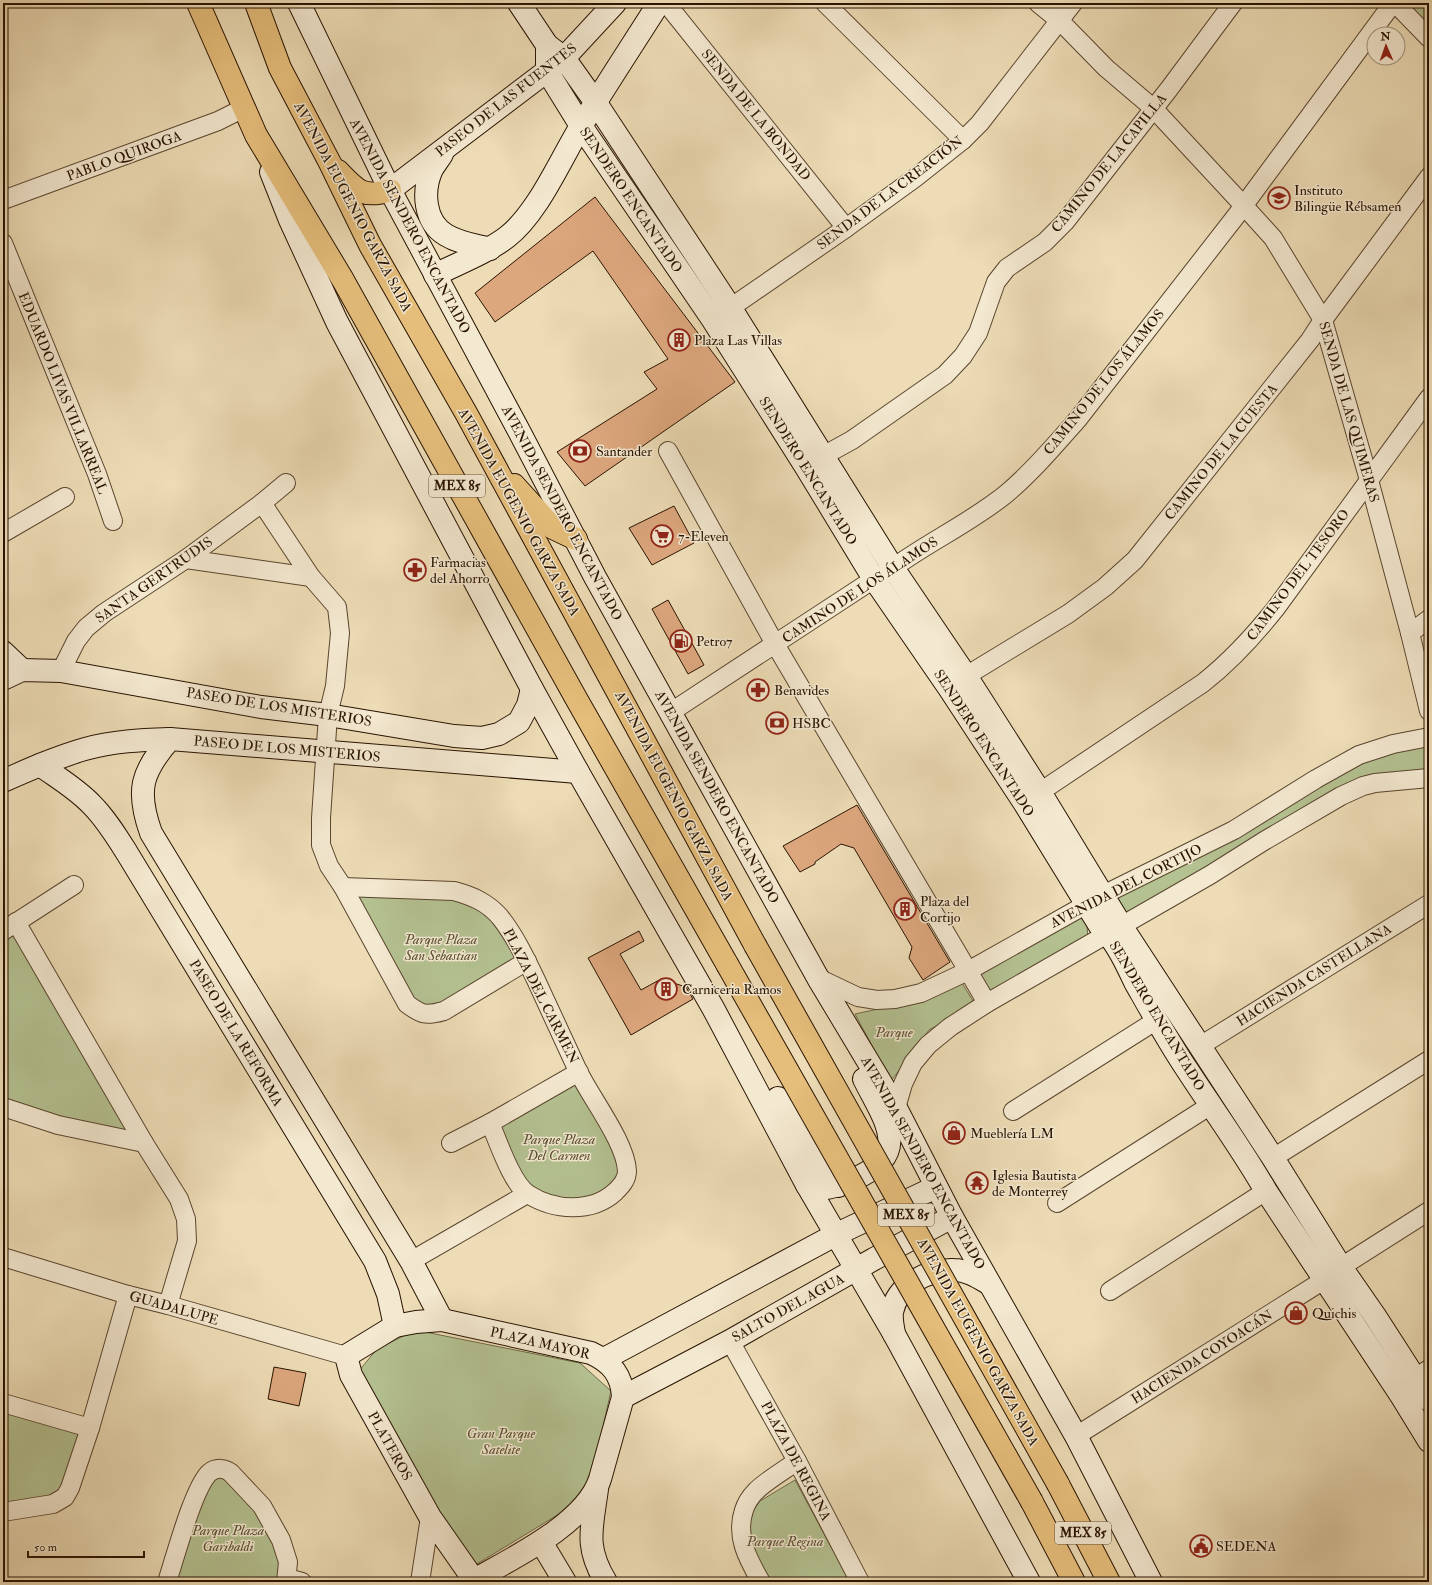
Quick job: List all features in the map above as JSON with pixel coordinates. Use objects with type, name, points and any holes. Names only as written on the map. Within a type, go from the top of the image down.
[{"type":"highway","name":"MEX 85","points":[[198,3],[256,135],[346,287],[577,700],[1032,1502],[1074,1582]]},
{"type":"highway","name":"AVENIDA EUGENIO GARZA SADA","points":[[256,3],[280,68],[370,245],[483,446],[755,945],[1058,1484],[1109,1582]]},
{"type":"highway","points":[[330,164],[362,192],[376,195],[390,190]]},
{"type":"highway","points":[[483,446],[510,482],[553,528],[576,539]]},
{"type":"street","name":"AVENIDA SENDERO ENCANTADO","points":[[299,3],[390,190],[643,666],[671,712],[818,978],[896,1108],[936,1187],[988,1283],[1076,1436],[1151,1582]]},
{"type":"street","points":[[519,3],[547,45],[555,65]]},
{"type":"street","name":"PASEO DE LAS FUENTES","points":[[390,190],[555,65],[615,3]]},
{"type":"street","points":[[435,275],[490,249],[508,236],[523,222],[533,208],[580,126],[659,3]]},
{"type":"street","name":"SENDA DE LA BONDAD","points":[[666,3],[846,228]]},
{"type":"street","points":[[825,3],[963,140]]},
{"type":"street","name":"SENDA DE LAS QUIMERAS","points":[[1038,3],[1060,21],[1106,68],[1153,108],[1273,238],[1324,320],[1369,480],[1410,633],[1429,711]]},
{"type":"street","name":"SENDA DE LA CREACIÓN","points":[[721,314],[846,228],[915,178],[963,140],[980,123],[1073,3]]},
{"type":"street","name":"CAMINO DE LA CAPILLA","points":[[823,456],[852,440],[945,374],[963,356],[978,333],[996,282],[1017,260],[1045,242],[1065,222],[1169,89],[1233,3]]},
{"type":"street","points":[[1394,3],[1429,38]]},
{"type":"street","name":"CAMINO DE LOS ÁLAMOS","points":[[671,712],[874,579],[983,511],[1006,494],[1053,447],[1078,419],[1244,206],[1394,3]]},
{"type":"street","name":"SENDERO ENCANTADO","points":[[555,65],[596,103],[721,314],[806,467],[874,579],[949,688],[1025,804],[1095,900]]},
{"type":"street","name":"SENDERO ENCANTADO","points":[[555,65],[580,126],[721,314],[823,456],[893,568],[966,676],[1040,792],[1095,900],[1103,932],[1114,931]]},
{"type":"street","name":"PABLO QUIROGA","points":[[3,200],[218,121],[244,108]]},
{"type":"street","points":[[256,135],[290,220],[337,322],[532,689],[713,1008],[807,1185],[894,1334],[1029,1582]]},
{"type":"street","points":[[447,146],[432,169],[427,185],[426,202],[429,215],[436,227],[446,236],[490,249]]},
{"type":"street","name":"CAMINO DE LA CUESTA","points":[[966,676],[1068,614],[1105,587],[1135,560],[1310,340],[1429,177]]},
{"type":"street","name":"EDUARDO LIVAS VILLARREAL","points":[[3,243],[97,474],[113,521]]},
{"type":"street","name":"CAMINO DEL TESORO","points":[[1040,792],[1203,683],[1227,663],[1252,638],[1276,608],[1429,398]]},
{"type":"street","points":[[668,451],[775,644],[987,1003]]},
{"type":"street","name":"SANTA GERTRUDIS","points":[[61,671],[76,641],[86,628],[104,613],[186,559],[262,504],[286,483]]},
{"type":"street","points":[[3,533],[65,496]]},
{"type":"street","points":[[262,504],[311,577],[338,607],[340,632],[335,686],[328,715],[321,845],[329,866],[343,887],[407,1004],[419,1013],[431,1014],[444,1011],[527,961]]},
{"type":"street","points":[[186,559],[311,577]]},
{"type":"street","points":[[1410,633],[1429,619]]},
{"type":"street","points":[[3,652],[12,674]]},
{"type":"street","name":"PASEO DE LOS MISTERIOS","points":[[12,674],[61,671],[261,707],[328,715],[454,736],[482,738],[500,734],[519,722],[528,705],[532,689]]},
{"type":"street","name":"AVENIDA DEL CORTIJO","points":[[818,978],[858,997],[877,1000],[895,1000],[921,993],[968,971],[1095,900],[1234,830],[1359,755],[1393,744],[1429,737]]},
{"type":"street","points":[[170,740],[156,755],[146,773],[142,794],[145,817],[151,834],[411,1262],[442,1320]]},
{"type":"street","name":"PASEO DE LOS MISTERIOS","points":[[3,781],[86,748],[128,741],[170,740],[578,772]]},
{"type":"street","name":"PASEO DE LA REFORMA","points":[[40,765],[70,786],[93,805],[114,832],[375,1261],[388,1294],[395,1326]]},
{"type":"street","name":"AVENIDA DEL CORTIJO","points":[[896,1108],[903,1084],[913,1064],[928,1045],[950,1027],[987,1003],[1210,875],[1327,803],[1352,790],[1375,783],[1429,778]]},
{"type":"street","points":[[74,885],[10,926],[179,1199],[186,1219],[187,1241],[168,1305]]},
{"type":"street","name":"PLAZA DEL CARMEN","points":[[343,887],[454,891],[471,896],[486,903],[500,917],[514,937],[527,961],[579,1072],[617,1140],[624,1157],[627,1173],[623,1184],[608,1198],[591,1206],[565,1207],[546,1202],[527,1194],[515,1181],[490,1123],[579,1072]]},
{"type":"street","name":"HACIENDA CASTELLANA","points":[[1200,1046],[1429,904]]},
{"type":"street","name":"SENDERO ENCANTADO","points":[[1114,931],[1157,1020],[1187,1070],[1252,1166],[1266,1191],[1402,1397],[1429,1441]]},
{"type":"street","name":"SENDERO ENCANTADO","points":[[1114,931],[1200,1046],[1274,1158],[1341,1267],[1375,1316],[1422,1374],[1429,1400]]},
{"type":"street","points":[[807,1185],[825,1189],[838,1186],[859,1177],[882,1161],[889,1150],[890,1136],[885,1122],[839,1028],[818,978]]},
{"type":"street","points":[[713,1008],[741,1035],[818,1169],[825,1179],[838,1186]]},
{"type":"street","points":[[1013,1112],[1157,1020]]},
{"type":"street","points":[[1274,1158],[1429,1060]]},
{"type":"street","points":[[1057,1203],[1211,1105]]},
{"type":"street","points":[[3,1107],[58,1125],[144,1143]]},
{"type":"street","points":[[451,1143],[490,1123]]},
{"type":"street","points":[[644,1386],[633,1377],[613,1354],[837,1234],[936,1187]]},
{"type":"street","points":[[1110,1291],[1266,1191]]},
{"type":"street","points":[[411,1262],[527,1194]]},
{"type":"street","name":"HACIENDA COYOACÁN","points":[[1076,1436],[1324,1280],[1341,1267],[1429,1211]]},
{"type":"street","name":"SALTO DEL AGUA","points":[[623,1397],[730,1341],[952,1217]]},
{"type":"street","name":"GUADALUPE","points":[[3,1257],[128,1295],[346,1356]]},
{"type":"street","points":[[894,1334],[892,1313],[896,1302],[906,1287],[918,1278],[937,1271],[955,1270],[970,1273],[988,1283]]},
{"type":"street","points":[[3,1512],[53,1504],[65,1497],[70,1488],[90,1428],[128,1295]]},
{"type":"street","name":"PLAZA MAYOR","points":[[395,1326],[416,1322],[442,1320],[591,1353],[613,1354],[623,1397],[597,1488],[589,1501],[576,1514],[541,1542],[472,1581]]},
{"type":"street","points":[[346,1356],[395,1326]]},
{"type":"street","name":"PLAZA DE REGINA","points":[[730,1341],[797,1461],[860,1582]]},
{"type":"street","name":"PLATEROS","points":[[346,1356],[351,1375],[430,1517],[472,1581]]},
{"type":"street","points":[[3,1403],[90,1428]]},
{"type":"street","points":[[761,1582],[746,1555],[740,1536],[741,1519],[746,1503],[755,1492],[797,1461]]},
{"type":"street","points":[[167,1582],[192,1507],[201,1485],[208,1474],[214,1470],[220,1469],[227,1469],[232,1473],[262,1506],[283,1547],[292,1581]]},
{"type":"street","points":[[597,1488],[591,1544],[597,1568],[606,1582]]},
{"type":"street","points":[[420,1582],[430,1517]]},
{"type":"street","points":[[541,1542],[565,1582]]},
{"type":"green space","points":[[1393,3],[1429,3],[1429,39]]},
{"type":"green space","points":[[1429,744],[1429,771],[1392,775],[1128,916],[1113,896],[1359,761]]},
{"type":"green space","name":"Parque Plaza San Sebastian","points":[[343,887],[471,896],[527,961],[419,1013]]},
{"type":"green space","points":[[1086,911],[1088,940],[991,994],[976,972]]},
{"type":"green space","points":[[16,922],[144,1143],[3,1107],[3,931]]},
{"type":"green space","name":"Parque","points":[[960,980],[975,1004],[929,1030],[891,1081],[855,1014],[896,1005]]},
{"type":"green space","name":"Parque Plaza Del Carmen","points":[[579,1072],[627,1173],[591,1206],[527,1194],[490,1123]]},
{"type":"green space","name":"Gran Parque Satelite","points":[[415,1330],[580,1363],[611,1391],[587,1497],[472,1567],[353,1378],[377,1349]]},
{"type":"green space","points":[[3,1403],[90,1428],[65,1497],[3,1512]]},
{"type":"green space","name":"Parque Plaza Garibaldi","points":[[214,1470],[262,1506],[286,1582],[167,1582]]},
{"type":"green space","name":"Parque Regina","points":[[795,1480],[850,1582],[766,1582],[743,1525],[760,1501]]},
{"type":"building","name":"Plaza Las Villas","points":[[595,197],[735,382],[585,486],[557,452],[657,389],[644,372],[668,359],[593,251],[495,322],[475,293]]},
{"type":"building","name":"7-Eleven","points":[[674,506],[694,543],[652,565],[629,528]]},
{"type":"building","name":"Petro7","points":[[668,600],[704,665],[688,674],[652,609]]},
{"type":"building","name":"Plaza del Cortijo","points":[[857,805],[950,962],[923,980],[909,958],[912,947],[854,848],[841,844],[815,862],[815,864],[800,872],[783,846]]},
{"type":"building","name":"Carniceria Ramos","points":[[639,931],[644,941],[620,954],[641,990],[661,979],[686,987],[693,999],[631,1035],[588,958]]},
{"type":"building","points":[[274,1367],[306,1373],[299,1406],[268,1399]]},
{"type":"place","name":"Instituto Bilingüe Rébsamen","points":[[1279,198]]},
{"type":"place","name":"Plaza Las Villas","points":[[679,340]]},
{"type":"place","name":"Santander","points":[[580,451]]},
{"type":"place","name":"7-Eleven","points":[[662,536]]},
{"type":"place","name":"Farmacias del Ahorro","points":[[415,570]]},
{"type":"place","name":"Petro7","points":[[681,641]]},
{"type":"place","name":"Benavides","points":[[758,690]]},
{"type":"place","name":"HSBC","points":[[777,723]]},
{"type":"place","name":"Plaza del Cortijo","points":[[905,909]]},
{"type":"place","name":"Carniceria Ramos","points":[[666,989]]},
{"type":"place","name":"Mueblería LM","points":[[954,1133]]},
{"type":"place","name":"Iglesia Bautista de Monterrey","points":[[977,1183]]},
{"type":"place","name":"Quichis","points":[[1296,1313]]},
{"type":"place","name":"SEDENA","points":[[1201,1546]]}]
